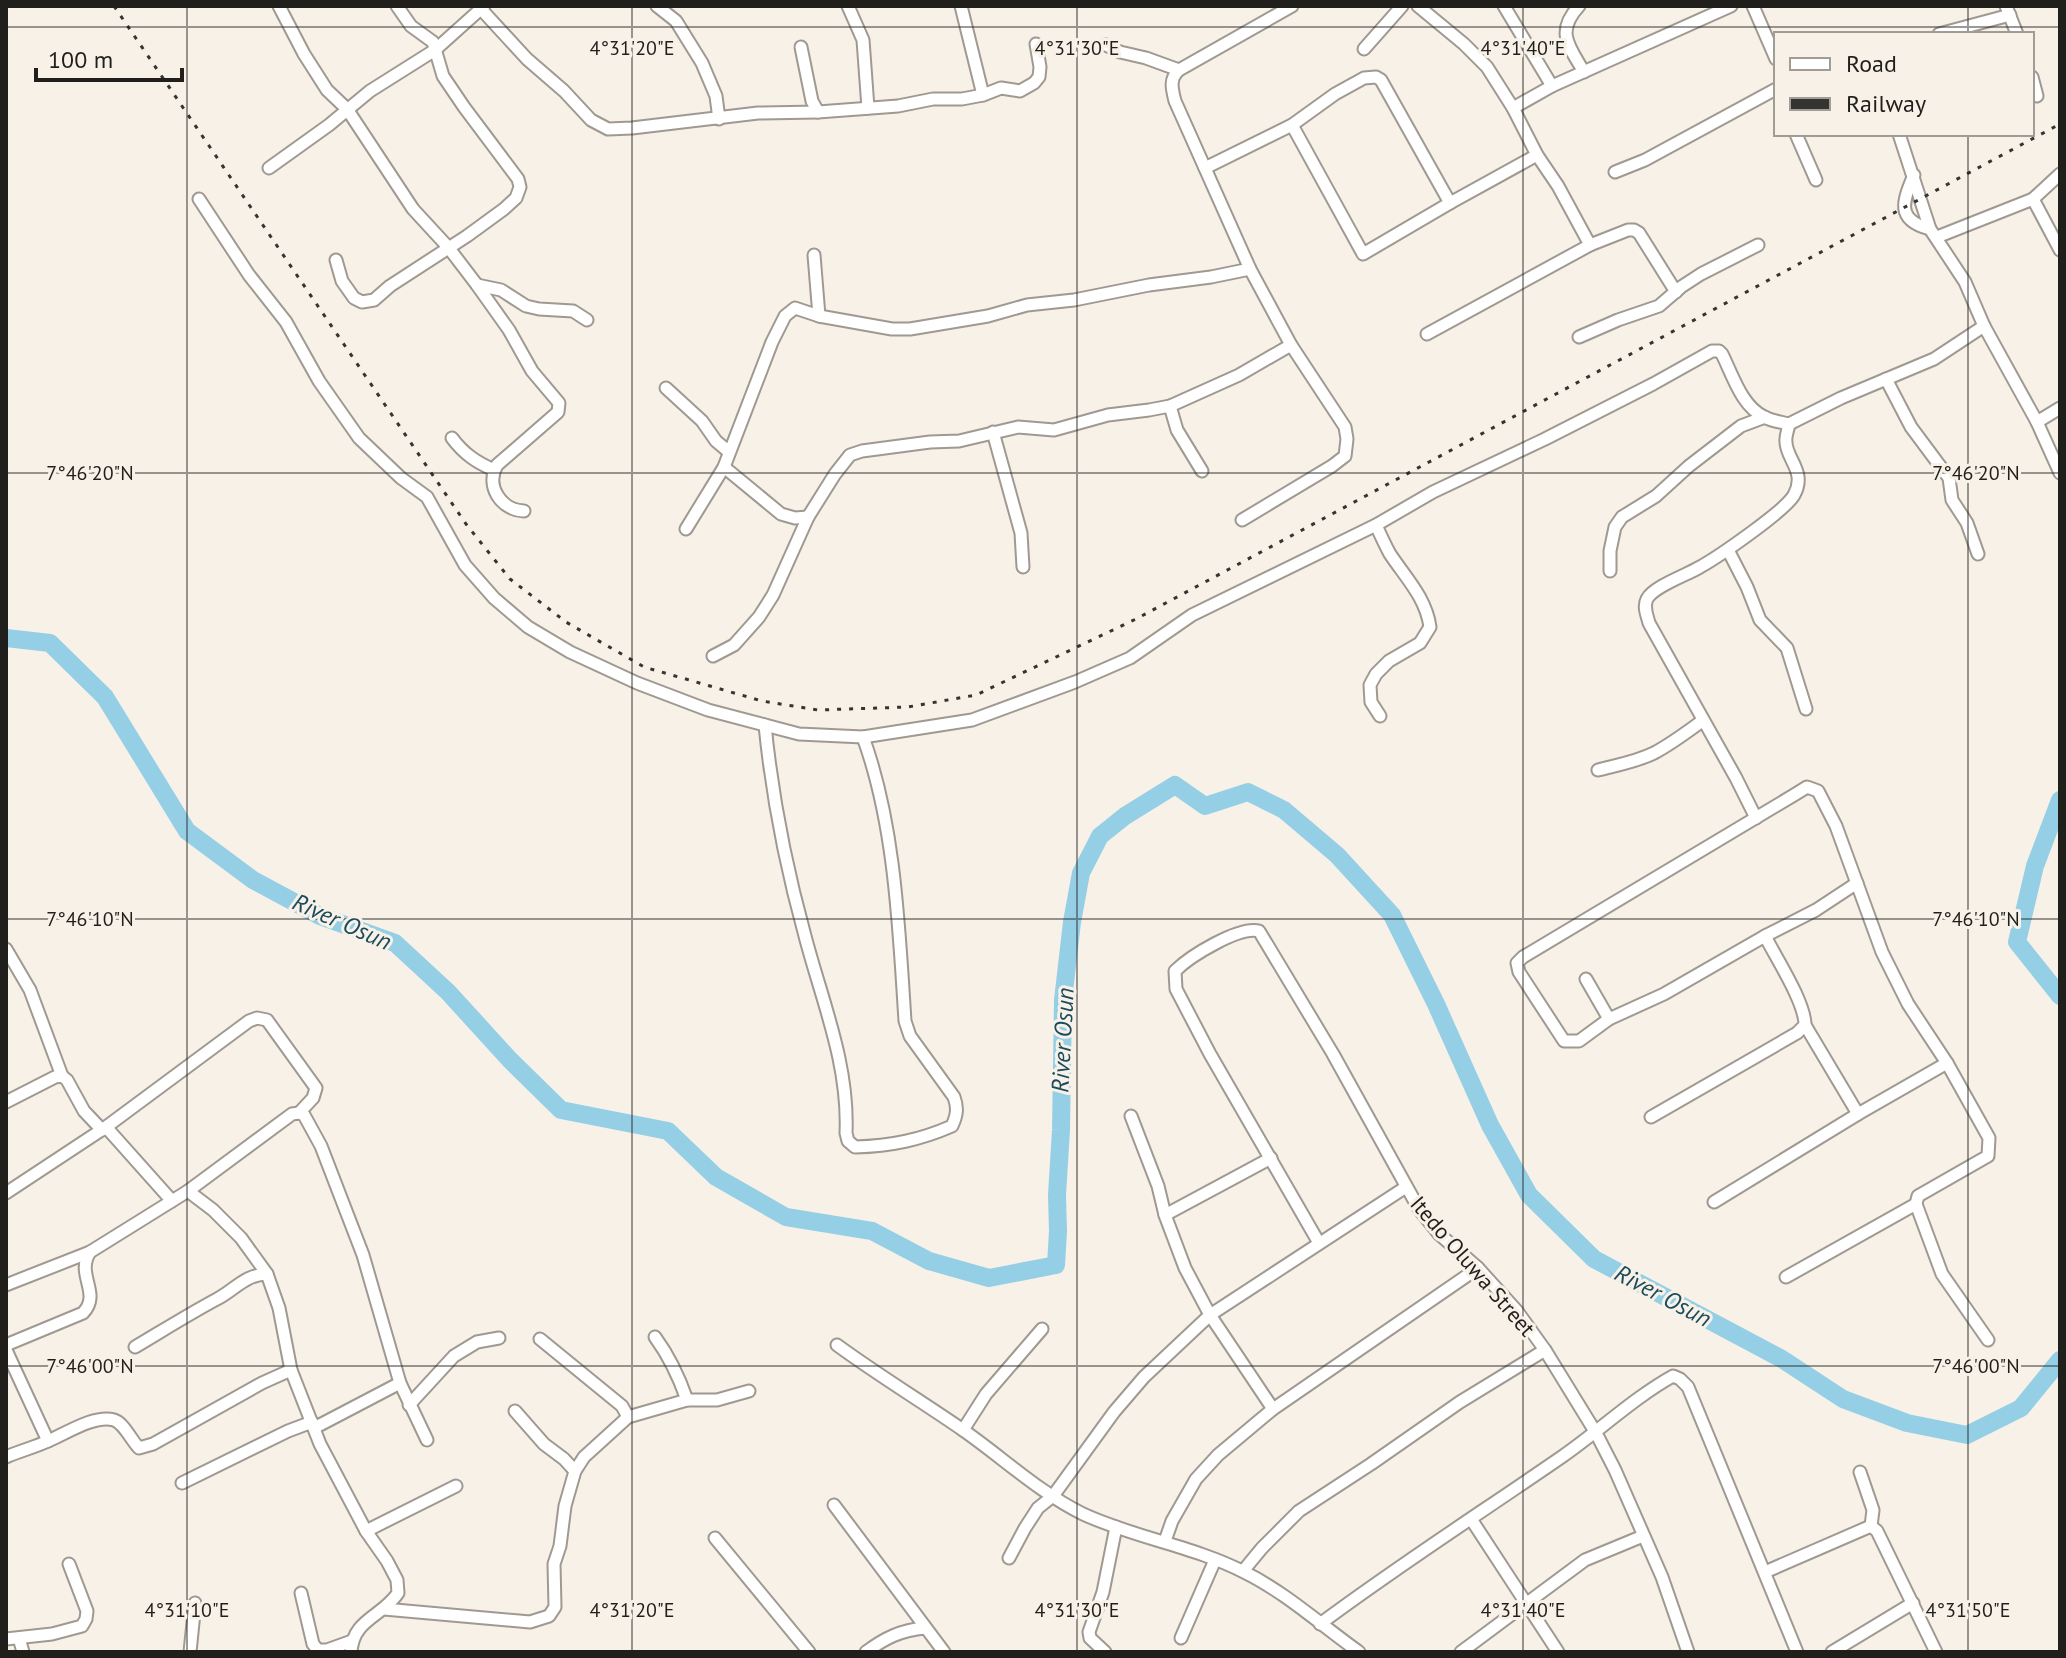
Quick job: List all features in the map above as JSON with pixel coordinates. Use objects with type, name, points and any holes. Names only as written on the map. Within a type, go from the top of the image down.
[{"type":"street","points":[[279,6],[327,90],[347,109],[413,209],[477,285],[509,330],[532,371],[559,403],[558,412],[494,470],[496,492],[504,506],[514,511],[524,511]]},
{"type":"street","points":[[336,260],[342,281],[354,298],[362,302],[374,300],[504,209],[516,198],[520,187],[518,179],[443,76],[433,42],[411,26],[397,6]]},
{"type":"street","points":[[657,6],[676,21],[702,63],[716,96],[719,119]]},
{"type":"street","points":[[848,6],[863,40],[868,108]]},
{"type":"street","points":[[961,6],[983,95]]},
{"type":"street","points":[[1242,520],[1345,456],[1347,439],[1345,427],[1291,345],[1250,269],[1175,101],[1171,84],[1179,70],[1292,6]]},
{"type":"street","points":[[1364,49],[1402,6]]},
{"type":"street","points":[[1418,6],[1487,67],[1590,245]]},
{"type":"street","points":[[1504,6],[1552,86]]},
{"type":"street","points":[[1579,6],[1566,27],[1565,40],[1584,72]]},
{"type":"street","points":[[1513,108],[1552,86],[1731,6]]},
{"type":"street","points":[[1753,6],[1774,54]]},
{"type":"street","points":[[269,168],[370,91],[435,50],[482,7],[527,59],[591,120],[608,129],[758,113],[898,106],[933,99],[962,99],[1001,88],[1020,91],[1039,77],[1036,44]]},
{"type":"street","points":[[1945,32],[2008,11],[2016,32]]},
{"type":"street","points":[[1106,45],[1179,70]]},
{"type":"street","points":[[801,47],[812,101],[818,112]]},
{"type":"street","points":[[1205,168],[1292,125],[1335,94],[1364,78],[1376,77],[1381,80],[1401,114],[1450,203]]},
{"type":"street","points":[[2034,85],[2037,96]]},
{"type":"street","points":[[1615,172],[1645,160],[1774,90]]},
{"type":"street","points":[[1292,125],[1363,254],[1537,155]]},
{"type":"street","points":[[1797,136],[1816,180]]},
{"type":"street","points":[[1900,136],[1933,233],[1965,282],[1984,326],[2037,422],[2060,473]]},
{"type":"street","points":[[1914,175],[1904,198],[1905,209],[1910,219],[1933,233],[2033,199],[2060,174]]},
{"type":"street","points":[[199,199],[249,275],[286,322],[319,381],[359,438],[401,478],[427,497],[465,565],[494,598],[528,627],[637,683],[708,710],[799,734],[863,737],[972,720],[1075,682],[1130,658],[1192,615],[1376,525],[1433,492],[1558,432],[1712,351],[1722,354],[1751,407],[1765,417],[1789,424],[1841,398],[1934,359],[1984,326]]},
{"type":"street","points":[[2033,199],[2060,250]]},
{"type":"street","points":[[1427,334],[1590,245],[1628,230],[1639,233],[1676,292]]},
{"type":"street","points":[[1579,337],[1659,306],[1701,274],[1758,245]]},
{"type":"street","points":[[814,255],[819,316]]},
{"type":"street","points":[[686,529],[724,467],[772,342],[785,316],[795,308],[819,316],[892,329],[910,329],[988,316],[1027,305],[1074,300],[1250,269]]},
{"type":"street","points":[[477,285],[501,290],[526,306],[573,311],[587,320]]},
{"type":"street","points":[[713,656],[734,645],[759,617],[773,595],[808,517],[850,455],[930,442],[959,441],[1018,427],[1054,430],[1108,415],[1170,406],[1239,375],[1291,345]]},
{"type":"street","points":[[1886,379],[1911,427],[1949,478],[1952,500],[1967,523],[1978,554]]},
{"type":"street","points":[[666,388],[702,421],[716,441],[729,452]]},
{"type":"street","points":[[1170,406],[1177,430],[1202,471]]},
{"type":"street","points":[[2037,422],[2060,408]]},
{"type":"street","points":[[1610,571],[1615,527],[1622,517],[1656,496],[1741,426],[1765,417]]},
{"type":"street","points":[[1756,818],[1649,623],[1645,608],[1653,592],[1728,550],[1794,496],[1797,467],[1785,444],[1789,424]]},
{"type":"street","points":[[993,432],[1021,533],[1023,567]]},
{"type":"street","points":[[452,438],[475,462],[494,470]]},
{"type":"street","points":[[724,467],[781,514],[795,518],[808,517]]},
{"type":"street","points":[[1376,525],[1428,613],[1430,627],[1420,643],[1389,661],[1376,674],[1369,696],[1380,716]]},
{"type":"street","points":[[1728,550],[1760,620],[1787,648],[1806,709]]},
{"type":"street","points":[[1598,770],[1654,753],[1702,721]]},
{"type":"street","points":[[765,725],[770,777],[791,880],[844,1077],[848,1141],[855,1147],[878,1147],[923,1138],[952,1126],[957,1117],[957,1106],[954,1097],[910,1036],[905,1021],[891,860],[875,768],[863,737]]},
{"type":"street","points":[[1857,883],[1816,910],[1664,994],[1609,1019],[1579,1041],[1564,1041],[1519,972],[1517,963],[1523,957],[1807,787],[1818,791],[1836,826],[1857,883],[1882,952],[1908,1004],[1947,1063],[1989,1138],[1988,1156],[1918,1196],[1916,1204],[1942,1274],[1988,1340]]},
{"type":"street","name":"Itedo Oluwa Street","points":[[1271,1158],[1210,1054],[1176,989],[1174,978],[1175,971],[1181,965],[1249,929],[1259,931],[1333,1054],[1419,1209],[1439,1234],[1478,1268],[1517,1311],[1596,1433],[1662,1577],[1688,1652]]},
{"type":"street","points":[[1765,936],[1799,1002],[1805,1025],[1858,1114]]},
{"type":"street","points":[[6,949],[30,990],[62,1076],[84,1111],[104,1128],[172,1201]]},
{"type":"street","points":[[1586,979],[1609,1019]]},
{"type":"street","points":[[6,1193],[104,1128],[257,1018],[267,1020],[316,1088],[313,1098],[299,1113]]},
{"type":"street","points":[[1651,1117],[1797,1033],[1805,1025]]},
{"type":"street","points":[[1714,1202],[1947,1063]]},
{"type":"street","points":[[6,1102],[62,1076]]},
{"type":"street","points":[[6,1285],[90,1252],[188,1191],[283,1120],[299,1113],[304,1115],[321,1146],[363,1255],[400,1383],[427,1440]]},
{"type":"street","points":[[1131,1116],[1185,1268],[1210,1315],[1273,1409]]},
{"type":"street","points":[[1165,1215],[1271,1158],[1319,1243]]},
{"type":"street","points":[[1009,1558],[1038,1508],[1053,1496],[1114,1412],[1144,1377],[1210,1315],[1406,1187]]},
{"type":"street","points":[[188,1191],[241,1238],[267,1274],[279,1308],[291,1370],[320,1444],[366,1531],[397,1580],[398,1593],[384,1609],[361,1625],[352,1646],[327,1650],[318,1650],[313,1644],[301,1593]]},
{"type":"street","points":[[1786,1277],[1916,1204]]},
{"type":"street","points":[[48,1441],[6,1348],[83,1313],[90,1306],[85,1264],[90,1252]]},
{"type":"street","points":[[1165,1541],[1172,1521],[1196,1479],[1218,1455],[1273,1409],[1478,1268]]},
{"type":"street","points":[[135,1347],[245,1280],[267,1274]]},
{"type":"street","points":[[963,1430],[986,1394],[1042,1329]]},
{"type":"street","points":[[655,1337],[666,1351],[687,1400]]},
{"type":"street","points":[[409,1405],[454,1356],[477,1342],[499,1338]]},
{"type":"street","points":[[540,1339],[622,1406],[628,1417]]},
{"type":"street","points":[[837,1345],[963,1430],[1053,1496],[1082,1513],[1116,1527],[1165,1541],[1243,1571],[1279,1593],[1359,1652]]},
{"type":"street","points":[[1243,1571],[1299,1511],[1460,1402],[1545,1350]]},
{"type":"street","points":[[6,1457],[74,1428],[104,1419],[113,1419],[122,1424],[139,1448],[153,1444],[291,1370]]},
{"type":"street","points":[[1320,1624],[1673,1376],[1688,1387],[1797,1652]]},
{"type":"street","points":[[182,1483],[288,1431],[313,1425],[400,1383]]},
{"type":"street","points":[[384,1609],[530,1622],[549,1616],[555,1607],[554,1564],[560,1546],[565,1506],[575,1471],[584,1457],[628,1417],[687,1400],[717,1400],[749,1391]]},
{"type":"street","points":[[515,1411],[544,1444],[575,1471]]},
{"type":"street","points":[[1860,1472],[1873,1510],[1871,1526]]},
{"type":"street","points":[[366,1531],[456,1486]]},
{"type":"street","points":[[834,1505],[944,1652]]},
{"type":"street","points":[[1471,1519],[1558,1652]]},
{"type":"street","points":[[1765,1572],[1871,1526]]},
{"type":"street","points":[[1871,1526],[1877,1531],[1936,1652]]},
{"type":"street","points":[[1105,1652],[1090,1638],[1089,1632],[1103,1592],[1116,1527]]},
{"type":"street","points":[[1461,1652],[1569,1570],[1585,1560],[1643,1536]]},
{"type":"street","points":[[715,1538],[809,1652]]},
{"type":"street","points":[[1181,1638],[1215,1560]]},
{"type":"street","points":[[6,1639],[52,1634],[82,1626],[87,1611],[69,1564]]},
{"type":"street","points":[[190,1652],[195,1603]]},
{"type":"street","points":[[1832,1652],[1913,1603]]},
{"type":"street","points":[[866,1652],[882,1640],[906,1630],[925,1628]]},
{"type":"street","points":[[19,1638],[23,1652]]},
{"type":"waterway","name":"River Osun","points":[[6,638],[50,643],[105,697],[187,831],[253,880],[320,916],[395,943],[448,992],[561,1110],[668,1131],[716,1177],[786,1217],[872,1231],[929,1261],[989,1278],[1056,1265],[1063,1000],[1081,873],[1100,836],[1125,816],[1175,785],[1205,806],[1248,792],[1284,810],[1337,855],[1392,915],[1490,1125],[1529,1195],[1594,1259],[1782,1359],[1843,1399],[1907,1423],[1967,1435],[2021,1408],[2060,1360]]},
{"type":"waterway","name":"River Osun","points":[[2060,800],[2035,866],[2017,942],[2060,996]]},
{"type":"railway","points":[[114,6],[466,524],[510,579],[566,622],[644,667],[762,701],[818,710],[908,707],[976,695],[1136,619],[2060,124]]}]
